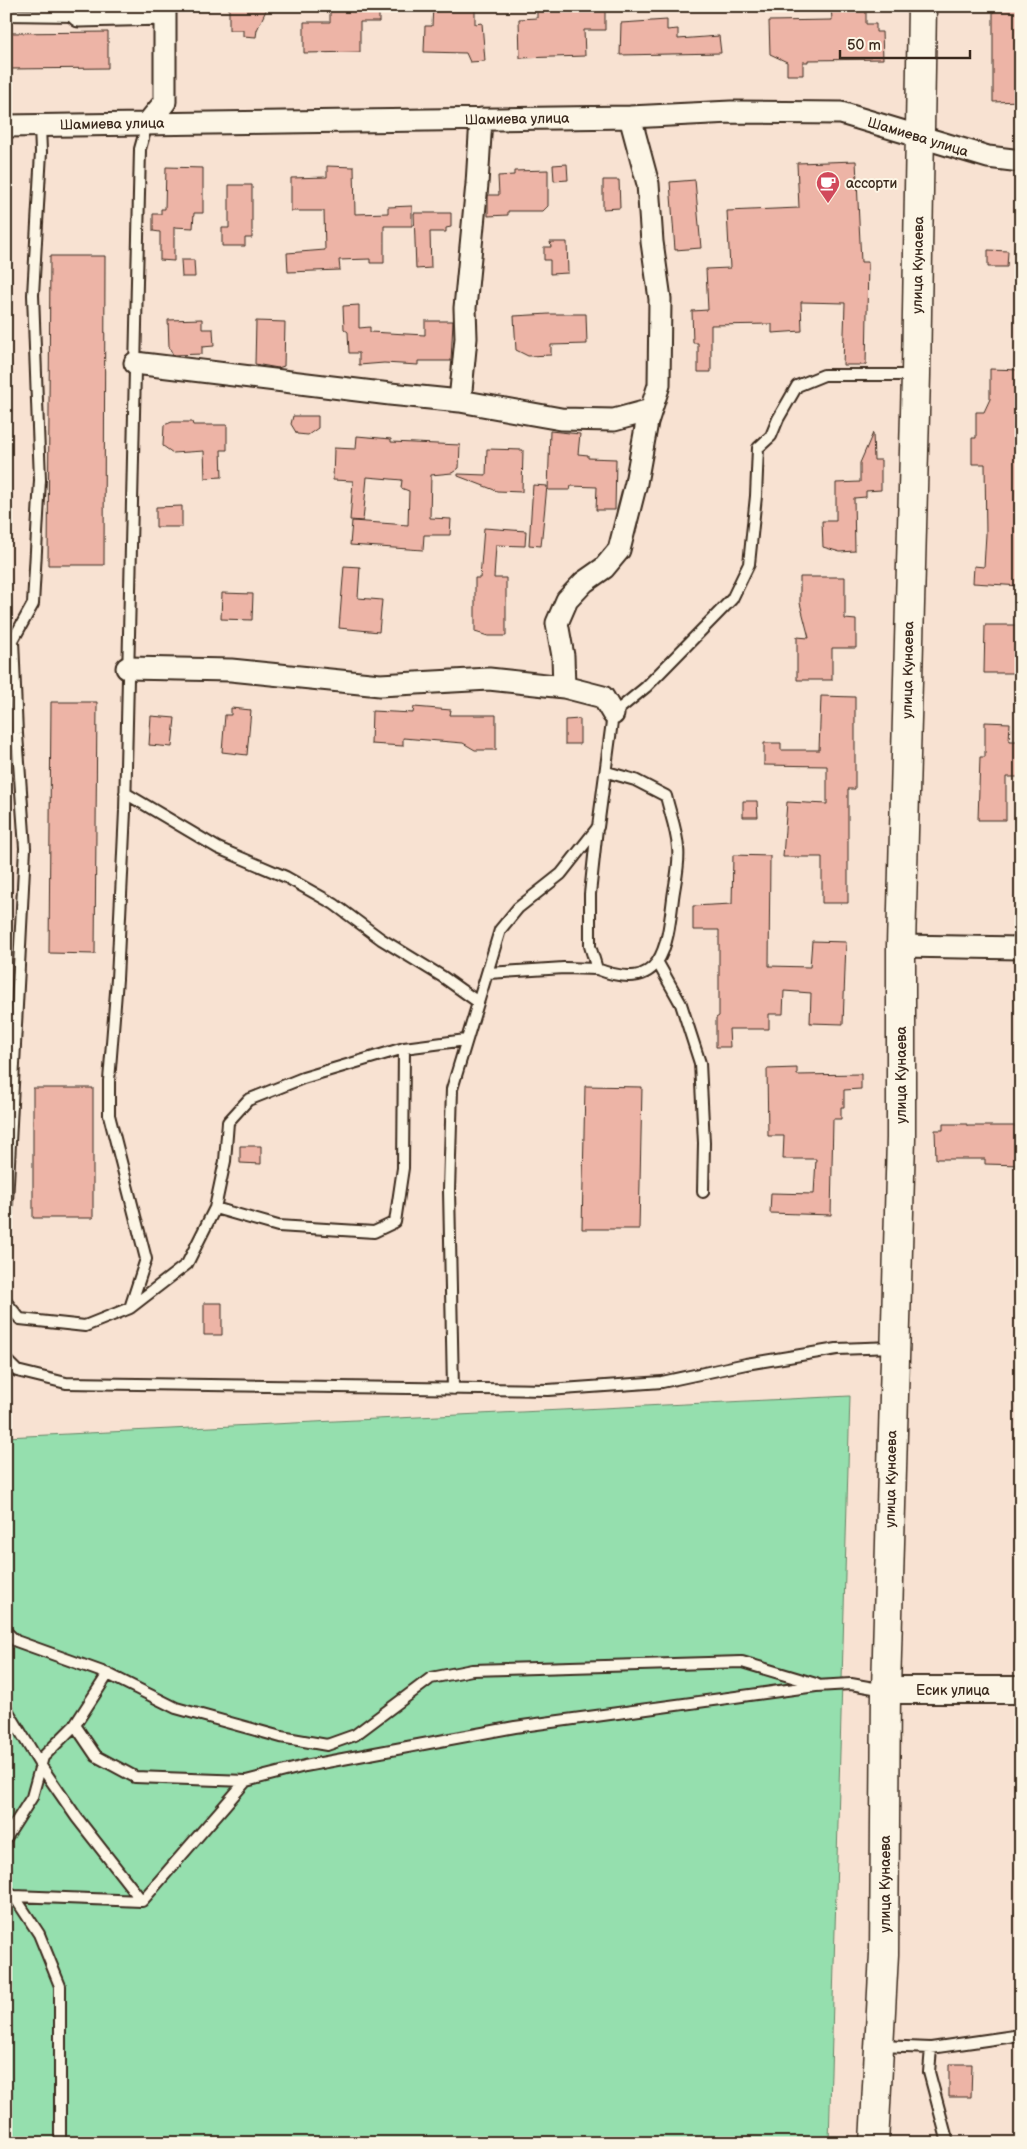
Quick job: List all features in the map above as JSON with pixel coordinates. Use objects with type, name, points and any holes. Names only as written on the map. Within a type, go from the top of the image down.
[{"type":"main road","name":"улица Кунаева","points":[[874,2143],[884,1954],[886,1690],[901,1138],[901,946],[916,375],[922,6]]},
{"type":"street","points":[[74,11],[165,10],[165,102],[147,124]]},
{"type":"street","name":"Шамиева улица","points":[[6,126],[630,117],[731,112],[841,113],[919,138],[988,157],[1021,161]]},
{"type":"street","points":[[564,687],[563,656],[557,623],[567,600],[584,582],[604,568],[618,550],[636,483],[651,410],[659,385],[660,300],[652,242],[648,184],[630,117]]},
{"type":"street","points":[[460,401],[466,338],[465,308],[481,119]]},
{"type":"street","points":[[135,363],[460,401],[561,419],[614,420],[651,410]]},
{"type":"street","points":[[127,668],[231,670],[380,685],[488,678],[564,687],[603,697],[613,714]]},
{"type":"street","points":[[901,946],[1021,948]]},
{"type":"street","name":"Есик улица","points":[[886,1690],[1021,1690]]},
{"type":"lane","points":[[6,15],[74,11]]},
{"type":"lane","points":[[130,1308],[146,1260],[109,1115],[125,793],[140,149],[147,124]]},
{"type":"lane","points":[[6,1222],[25,848],[13,640],[34,604],[40,480],[33,295],[41,152],[40,125]]},
{"type":"lane","points":[[597,968],[590,946],[590,894],[613,714],[646,687],[732,599],[749,564],[756,496],[758,448],[771,436],[778,419],[797,386],[824,375],[916,375]]},
{"type":"lane","points":[[488,973],[564,968],[597,968],[614,975],[644,975],[658,964],[669,934],[679,849],[666,796],[635,780],[607,772]]},
{"type":"lane","points":[[125,793],[218,848],[286,877],[334,904],[381,939],[443,977],[478,1002]]},
{"type":"lane","points":[[454,1389],[449,1190],[452,1089],[500,930],[518,908],[561,874],[598,827]]},
{"type":"lane","points":[[658,964],[680,1004],[700,1063],[704,1143],[703,1192]]},
{"type":"lane","points":[[6,1302],[20,1319],[85,1326],[130,1308],[187,1264],[215,1208],[225,1161],[228,1122],[248,1100],[303,1078],[404,1048],[466,1040]]},
{"type":"lane","points":[[215,1208],[278,1226],[374,1232],[395,1222],[403,1168],[404,1048]]},
{"type":"lane","points":[[6,1360],[18,1370],[66,1383],[548,1390],[662,1382],[746,1364],[837,1349],[894,1348]]},
{"type":"lane","points":[[6,1632],[16,1641],[108,1674],[176,1708],[281,1737],[327,1745],[354,1735],[431,1678],[472,1670],[742,1662],[822,1686]]},
{"type":"lane","points":[[6,1838],[32,1797],[44,1757],[74,1725],[108,1674]]},
{"type":"lane","points":[[74,1725],[96,1756],[135,1777],[246,1781],[305,1766],[515,1728],[822,1686],[851,1684],[886,1690]]},
{"type":"lane","points":[[6,1708],[41,1766],[77,1818],[142,1901]]},
{"type":"lane","points":[[142,1901],[246,1781]]},
{"type":"lane","points":[[10,1894],[142,1901]]},
{"type":"lane","points":[[10,1894],[39,1934],[60,1986],[60,2143]]},
{"type":"lane","points":[[879,2046],[931,2048],[1021,2035]]},
{"type":"lane","points":[[931,2048],[929,2072],[948,2143]]},
{"type":"green space","points":[[850,1396],[829,2143],[6,2143],[6,1437]]},
{"type":"building","points":[[229,6],[268,6],[257,30],[256,37],[243,36],[243,30],[229,30]]},
{"type":"building","points":[[330,6],[379,6],[379,22],[360,22],[360,52],[304,53],[304,22],[330,22]]},
{"type":"building","points":[[433,6],[475,6],[475,24],[482,23],[485,61],[470,62],[466,53],[424,52],[425,26],[432,26]]},
{"type":"building","points":[[537,6],[605,6],[605,30],[584,30],[585,56],[520,58],[519,19],[537,18]]},
{"type":"building","points":[[831,6],[866,6],[866,24],[876,24],[876,32],[882,32],[883,59],[808,60],[808,62],[803,62],[803,75],[787,75],[787,62],[770,54],[769,21],[832,20]]},
{"type":"building","points":[[993,6],[1021,6],[1021,101],[993,102]]},
{"type":"building","points":[[667,20],[667,30],[678,29],[678,39],[719,36],[721,53],[620,55],[621,23]]},
{"type":"building","points":[[108,32],[108,68],[10,69],[9,33]]},
{"type":"building","points":[[856,161],[861,262],[868,262],[866,365],[843,365],[845,303],[801,302],[802,331],[772,333],[772,324],[711,325],[711,372],[698,372],[698,343],[693,343],[692,311],[708,310],[706,269],[730,268],[727,211],[799,208],[797,163]]},
{"type":"building","points":[[567,164],[568,180],[554,181],[553,165]]},
{"type":"building","points":[[327,166],[354,167],[355,214],[388,213],[388,207],[412,206],[412,226],[384,226],[384,263],[370,263],[370,259],[339,260],[340,270],[288,272],[287,253],[325,250],[324,211],[291,211],[291,178],[327,177]]},
{"type":"building","points":[[166,167],[203,168],[203,213],[194,213],[193,228],[174,227],[174,261],[160,260],[160,232],[153,231],[153,214],[161,214],[161,209],[165,209]]},
{"type":"building","points":[[548,170],[548,206],[543,211],[508,211],[508,215],[488,216],[488,195],[499,195],[498,176],[514,175],[514,171]]},
{"type":"building","points":[[603,180],[619,180],[620,208],[603,209]]},
{"type":"building","points":[[695,180],[701,248],[675,250],[670,182]]},
{"type":"building","points":[[229,185],[252,185],[252,238],[245,238],[245,246],[222,246],[222,228],[229,228]]},
{"type":"building","points":[[414,213],[451,213],[451,227],[446,228],[446,232],[430,232],[431,268],[416,269]]},
{"type":"building","points":[[550,242],[567,242],[568,273],[550,274],[550,260],[544,260],[544,247],[551,247]]},
{"type":"building","points":[[988,250],[1008,251],[1007,267],[988,267]]},
{"type":"building","points":[[50,256],[105,256],[104,565],[48,565]]},
{"type":"building","points":[[181,260],[194,260],[195,277],[182,277]]},
{"type":"building","points":[[359,305],[359,328],[370,327],[370,332],[425,335],[425,321],[453,321],[451,361],[418,361],[418,365],[384,363],[359,365],[359,353],[349,353],[348,332],[344,329],[343,306]]},
{"type":"building","points":[[586,314],[587,344],[551,345],[551,355],[528,356],[516,350],[514,316]]},
{"type":"building","points":[[202,319],[202,329],[213,329],[214,346],[202,347],[202,354],[173,355],[169,347],[168,320]]},
{"type":"building","points":[[256,321],[285,322],[284,366],[278,368],[255,364]]},
{"type":"building","points":[[990,369],[1021,370],[1021,586],[973,583],[974,566],[984,567],[986,534],[985,464],[972,464],[972,438],[976,438],[976,412],[984,412],[990,399]]},
{"type":"building","points":[[293,416],[318,416],[318,428],[308,435],[297,434],[291,424]]},
{"type":"building","points":[[172,422],[192,422],[193,425],[227,425],[227,450],[221,450],[222,477],[205,478],[204,451],[173,453],[163,446],[164,425]]},
{"type":"building","points":[[550,431],[580,434],[578,454],[588,455],[588,458],[616,459],[615,510],[596,510],[597,487],[571,486],[570,490],[548,490]]},
{"type":"building","points":[[873,433],[874,460],[881,460],[881,490],[866,491],[866,497],[854,498],[855,551],[840,552],[823,547],[822,521],[836,521],[836,483],[860,482],[860,463]]},
{"type":"building","points":[[357,436],[391,439],[391,442],[460,445],[459,468],[452,473],[431,475],[430,518],[451,519],[450,535],[424,535],[423,550],[350,545],[352,521],[408,525],[409,491],[401,488],[402,480],[367,477],[363,521],[350,520],[353,481],[333,480],[334,448],[356,449]]},
{"type":"building","points":[[487,449],[523,450],[522,492],[497,491],[458,476],[458,474],[486,475]]},
{"type":"building","points":[[533,485],[547,486],[541,546],[529,545]]},
{"type":"building","points":[[182,506],[182,527],[156,527],[156,507]]},
{"type":"building","points":[[484,528],[526,531],[525,546],[496,545],[494,578],[506,578],[506,636],[488,636],[475,632],[475,578],[480,578]]},
{"type":"building","points":[[344,566],[360,567],[358,598],[382,600],[379,632],[339,628]]},
{"type":"building","points":[[800,577],[845,577],[845,619],[856,620],[856,648],[832,648],[832,680],[797,680],[797,637],[809,638],[800,603]]},
{"type":"building","points":[[222,593],[253,594],[252,620],[221,619]]},
{"type":"building","points":[[985,625],[1018,625],[1018,673],[984,673]]},
{"type":"building","points":[[821,696],[855,697],[855,789],[848,789],[848,903],[822,903],[822,857],[783,857],[787,802],[827,804],[827,766],[764,765],[764,743],[781,743],[781,750],[819,750]]},
{"type":"building","points":[[51,702],[97,702],[95,954],[49,953]]},
{"type":"building","points":[[414,707],[451,710],[450,715],[496,715],[496,750],[475,750],[463,743],[403,738],[403,746],[371,744],[372,711],[413,713]]},
{"type":"building","points":[[231,708],[251,710],[247,755],[222,752],[225,715],[231,715]]},
{"type":"building","points":[[151,716],[175,718],[172,747],[149,745]]},
{"type":"building","points":[[580,719],[580,744],[565,744],[565,720]]},
{"type":"building","points":[[985,722],[1010,723],[1009,741],[1020,741],[1021,777],[1006,777],[1006,820],[978,820],[980,757],[985,757]]},
{"type":"building","points":[[743,801],[757,801],[758,817],[743,817]]},
{"type":"building","points":[[733,855],[770,856],[769,966],[810,967],[812,941],[846,942],[843,1024],[810,1023],[811,993],[784,991],[783,1014],[769,1014],[769,1029],[729,1029],[730,1047],[716,1047],[716,1018],[719,1016],[719,930],[693,930],[693,906],[732,904]]},
{"type":"building","points":[[797,1068],[797,1075],[861,1074],[861,1089],[844,1090],[844,1107],[841,1107],[841,1119],[833,1119],[831,1215],[770,1213],[771,1193],[814,1194],[816,1159],[783,1159],[784,1136],[768,1136],[767,1069]]},
{"type":"building","points":[[585,1086],[642,1087],[639,1229],[582,1229]]},
{"type":"building","points":[[33,1088],[93,1088],[93,1218],[33,1218]]},
{"type":"building","points":[[943,1124],[1021,1126],[1021,1165],[985,1164],[985,1159],[936,1159],[935,1130],[943,1130]]},
{"type":"building","points":[[240,1146],[261,1146],[261,1164],[240,1163]]},
{"type":"building","points":[[204,1303],[222,1303],[222,1335],[204,1335]]},
{"type":"building","points":[[949,2064],[972,2064],[971,2097],[949,2097]]},
{"type":"place","name":"ассорти","points":[[828,204]]}]
